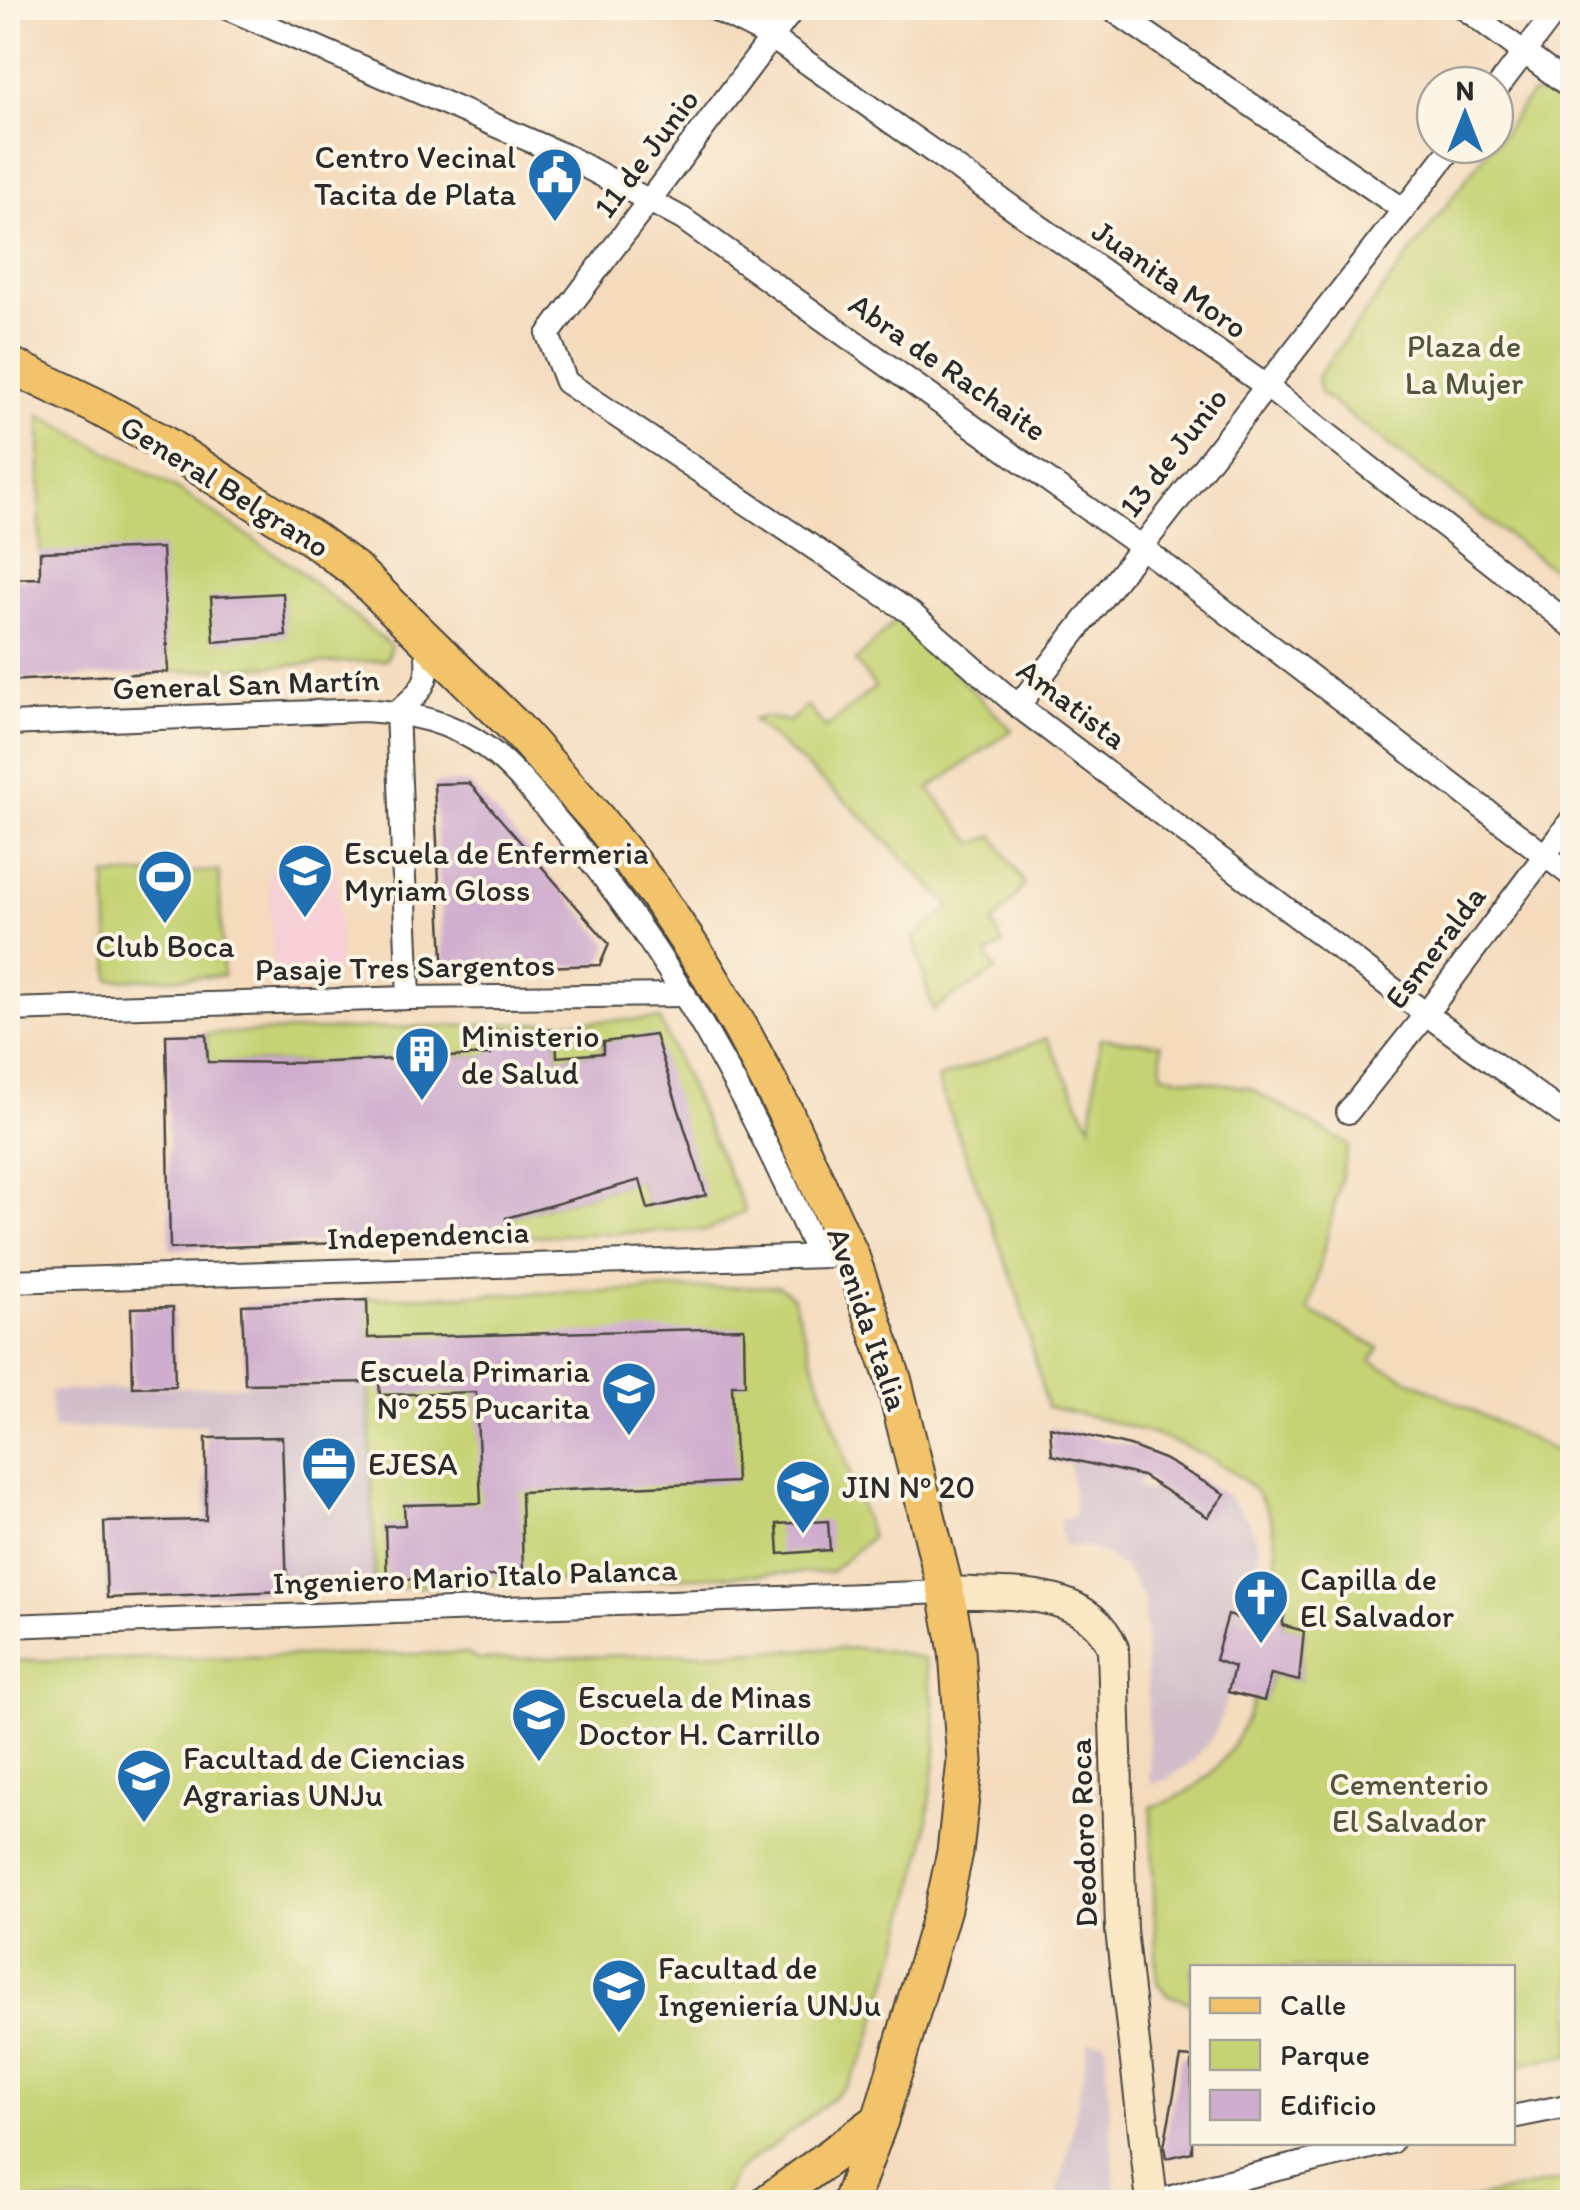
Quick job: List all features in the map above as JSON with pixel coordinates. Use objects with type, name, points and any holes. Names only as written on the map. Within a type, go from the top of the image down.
[{"type":"main road","name":"General Belgrano","points":[[8,364],[161,442],[270,509],[354,569],[424,636]]},
{"type":"main road","name":"Avenida Italia","points":[[424,636],[562,779],[655,892],[742,1031],[784,1112],[834,1256],[894,1378],[957,1651],[964,1781],[943,1908],[880,2120],[850,2202]]},
{"type":"main road","points":[[768,2202],[880,2120]]},
{"type":"street","name":"Juanita Moro","points":[[713,8],[772,38],[1266,386],[1572,626]]},
{"type":"street","name":"11 de Junio","points":[[548,335],[794,8]]},
{"type":"street","points":[[1110,8],[1404,210]]},
{"type":"street","points":[[1464,8],[1572,88]]},
{"type":"street","points":[[1515,66],[1558,8]]},
{"type":"street","name":"Abra de Rachaite","points":[[232,9],[568,157],[714,242],[1140,546],[1572,876]]},
{"type":"street","name":"13 de Junio","points":[[1018,706],[1439,165]]},
{"type":"street","name":"Amatista","points":[[548,335],[566,382],[910,613],[1018,706],[1572,1120]]},
{"type":"street","name":"General San Martín","points":[[8,724],[397,712],[412,700],[427,678],[430,667],[424,636]]},
{"type":"street","points":[[397,712],[409,998]]},
{"type":"street","name":"Avenida Italia","points":[[397,712],[440,722],[486,747],[517,775],[640,923],[722,1057],[834,1256]]},
{"type":"street","name":"Esmeralda","points":[[1348,1112],[1572,819]]},
{"type":"street","name":"Pasaje Tres Sargentos","points":[[8,1010],[409,998],[685,995]]},
{"type":"street","name":"Independencia","points":[[8,1281],[834,1256]]},
{"type":"street","name":"Ingeniero Mario Italo Palanca","points":[[8,1626],[946,1592]]},
{"type":"street","name":"Deodoro Roca","points":[[946,1592],[1063,1601],[1098,1623],[1113,1648],[1122,1930],[1154,2202]]},
{"type":"street","points":[[1515,2116],[1572,2105]]},
{"type":"street","points":[[1154,2202],[1379,2145]]},
{"type":"shaded area","name":"Escuela de Enfermeria Myriam Gloss","points":[[337,863],[340,971],[273,974],[269,869]]},
{"type":"shaded area","name":"EJESA","points":[[369,1382],[375,1588],[287,1591],[282,1437],[206,1438],[205,1425],[52,1429],[50,1391]]},
{"type":"shaded area","points":[[1051,1448],[1089,1456],[1088,1463],[1118,1470],[1150,1454],[1138,1487],[1151,1492],[1155,1485],[1208,1517],[1225,1494],[1248,1519],[1259,1546],[1255,1596],[1223,1712],[1213,1736],[1195,1759],[1166,1780],[1150,1784],[1144,1601],[1127,1571],[1107,1555],[1088,1548],[1063,1546],[1059,1519],[1075,1516],[1070,1464],[1053,1463]]},
{"type":"shaded area","points":[[1105,2041],[1116,2202],[1056,2202],[1088,2042]]},
{"type":"green space","name":"Plaza de La Mujer","points":[[1547,92],[1572,112],[1572,584],[1320,393],[1317,377],[1477,165],[1515,165],[1515,116],[1530,95]]},
{"type":"green space","points":[[40,415],[177,489],[293,566],[391,646],[386,660],[168,672],[40,552]]},
{"type":"green space","points":[[899,617],[1012,730],[929,789],[974,843],[994,836],[1025,885],[993,924],[1003,945],[987,955],[996,970],[933,1011],[914,938],[951,907],[862,816],[753,720],[763,717],[790,721],[807,706],[826,728],[875,687],[855,661]]},
{"type":"green space","name":"Club Boca","points":[[219,871],[223,976],[110,980],[106,876]]},
{"type":"green space","points":[[659,1019],[745,1211],[708,1230],[507,1237],[506,1218],[640,1180],[648,1208],[603,1042],[603,1053],[557,1057],[556,1030],[489,1031],[491,1055],[306,1063],[208,1062],[206,1034]]},
{"type":"green space","name":"Cementerio El Salvador","points":[[1047,1038],[1091,1126],[1100,1038],[1161,1044],[1162,1074],[1249,1088],[1349,1145],[1309,1311],[1379,1348],[1371,1361],[1572,1459],[1572,2054],[1515,2066],[1515,1965],[1190,1965],[1190,2003],[1169,1995],[1157,1983],[1151,1807],[1188,1791],[1217,1767],[1238,1736],[1254,1698],[1264,1700],[1271,1674],[1299,1681],[1304,1632],[1282,1625],[1286,1604],[1273,1599],[1277,1565],[1274,1530],[1266,1508],[1251,1487],[1229,1469],[1168,1440],[1047,1407],[1017,1291],[937,1079]]},
{"type":"green space","points":[[779,1286],[792,1296],[871,1537],[831,1572],[375,1588],[366,1298]]},
{"type":"green space","points":[[855,1648],[924,1659],[937,1744],[925,1844],[900,1944],[865,2056],[848,2085],[737,2170],[720,2202],[15,2202],[8,2197],[8,1661],[466,1653],[479,1660]]},
{"type":"green space","points":[[1572,2178],[1572,2202],[1459,2202]]},
{"type":"building","points":[[162,548],[168,672],[8,681],[8,579],[40,578],[40,552]]},
{"type":"building","points":[[283,593],[286,636],[214,642],[211,597]]},
{"type":"building","points":[[469,783],[609,944],[600,965],[455,970],[443,958],[434,784]]},
{"type":"building","name":"Ministerio de Salud","points":[[556,1030],[557,1057],[603,1053],[603,1042],[655,1035],[706,1195],[648,1209],[640,1180],[506,1218],[507,1237],[170,1249],[166,1035],[206,1034],[208,1062],[306,1063],[491,1055],[488,1031]]},
{"type":"building","name":"Escuela Primaria Nº 255 Pucarita","points":[[367,1300],[368,1338],[744,1328],[745,1385],[732,1385],[736,1482],[521,1492],[523,1575],[387,1580],[385,1526],[405,1525],[404,1505],[481,1503],[476,1392],[380,1395],[379,1382],[245,1384],[242,1305]]},
{"type":"building","points":[[173,1307],[175,1386],[133,1387],[131,1308]]},
{"type":"building","points":[[1050,1427],[1130,1446],[1164,1459],[1225,1494],[1208,1517],[1142,1476],[1052,1455]]},
{"type":"building","name":"EJESA","points":[[282,1437],[287,1591],[107,1598],[104,1522],[206,1520],[206,1438]]},
{"type":"building","points":[[828,1521],[830,1550],[779,1554],[777,1524]]},
{"type":"building","name":"Capilla de El Salvador","points":[[1255,1596],[1286,1604],[1282,1625],[1304,1631],[1299,1681],[1271,1674],[1264,1701],[1228,1692],[1234,1667],[1215,1660],[1228,1615],[1248,1621]]},
{"type":"building","points":[[1181,2057],[1190,2058],[1192,2152],[1166,2158],[1164,2146]]},
{"type":"place","name":"Centro Vecinal Tacita de Plata","points":[[555,224]]},
{"type":"place","name":"Escuela de Enfermeria Myriam Gloss","points":[[305,920]]},
{"type":"place","name":"Club Boca","points":[[165,926]]},
{"type":"place","name":"Ministerio de Salud","points":[[422,1103]]},
{"type":"place","name":"Escuela Primaria Nº 255 Pucarita","points":[[629,1438]]},
{"type":"place","name":"EJESA","points":[[329,1513]]},
{"type":"place","name":"JIN Nº 20","points":[[803,1536]]},
{"type":"place","name":"Capilla de El Salvador","points":[[1261,1646]]},
{"type":"place","name":"Escuela de Minas Doctor H. Carrillo","points":[[539,1764]]},
{"type":"place","name":"Facultad de Ciencias Agrarias UNJu","points":[[144,1825]]},
{"type":"place","name":"Facultad de Ingeniería UNJu","points":[[619,2035]]}]
